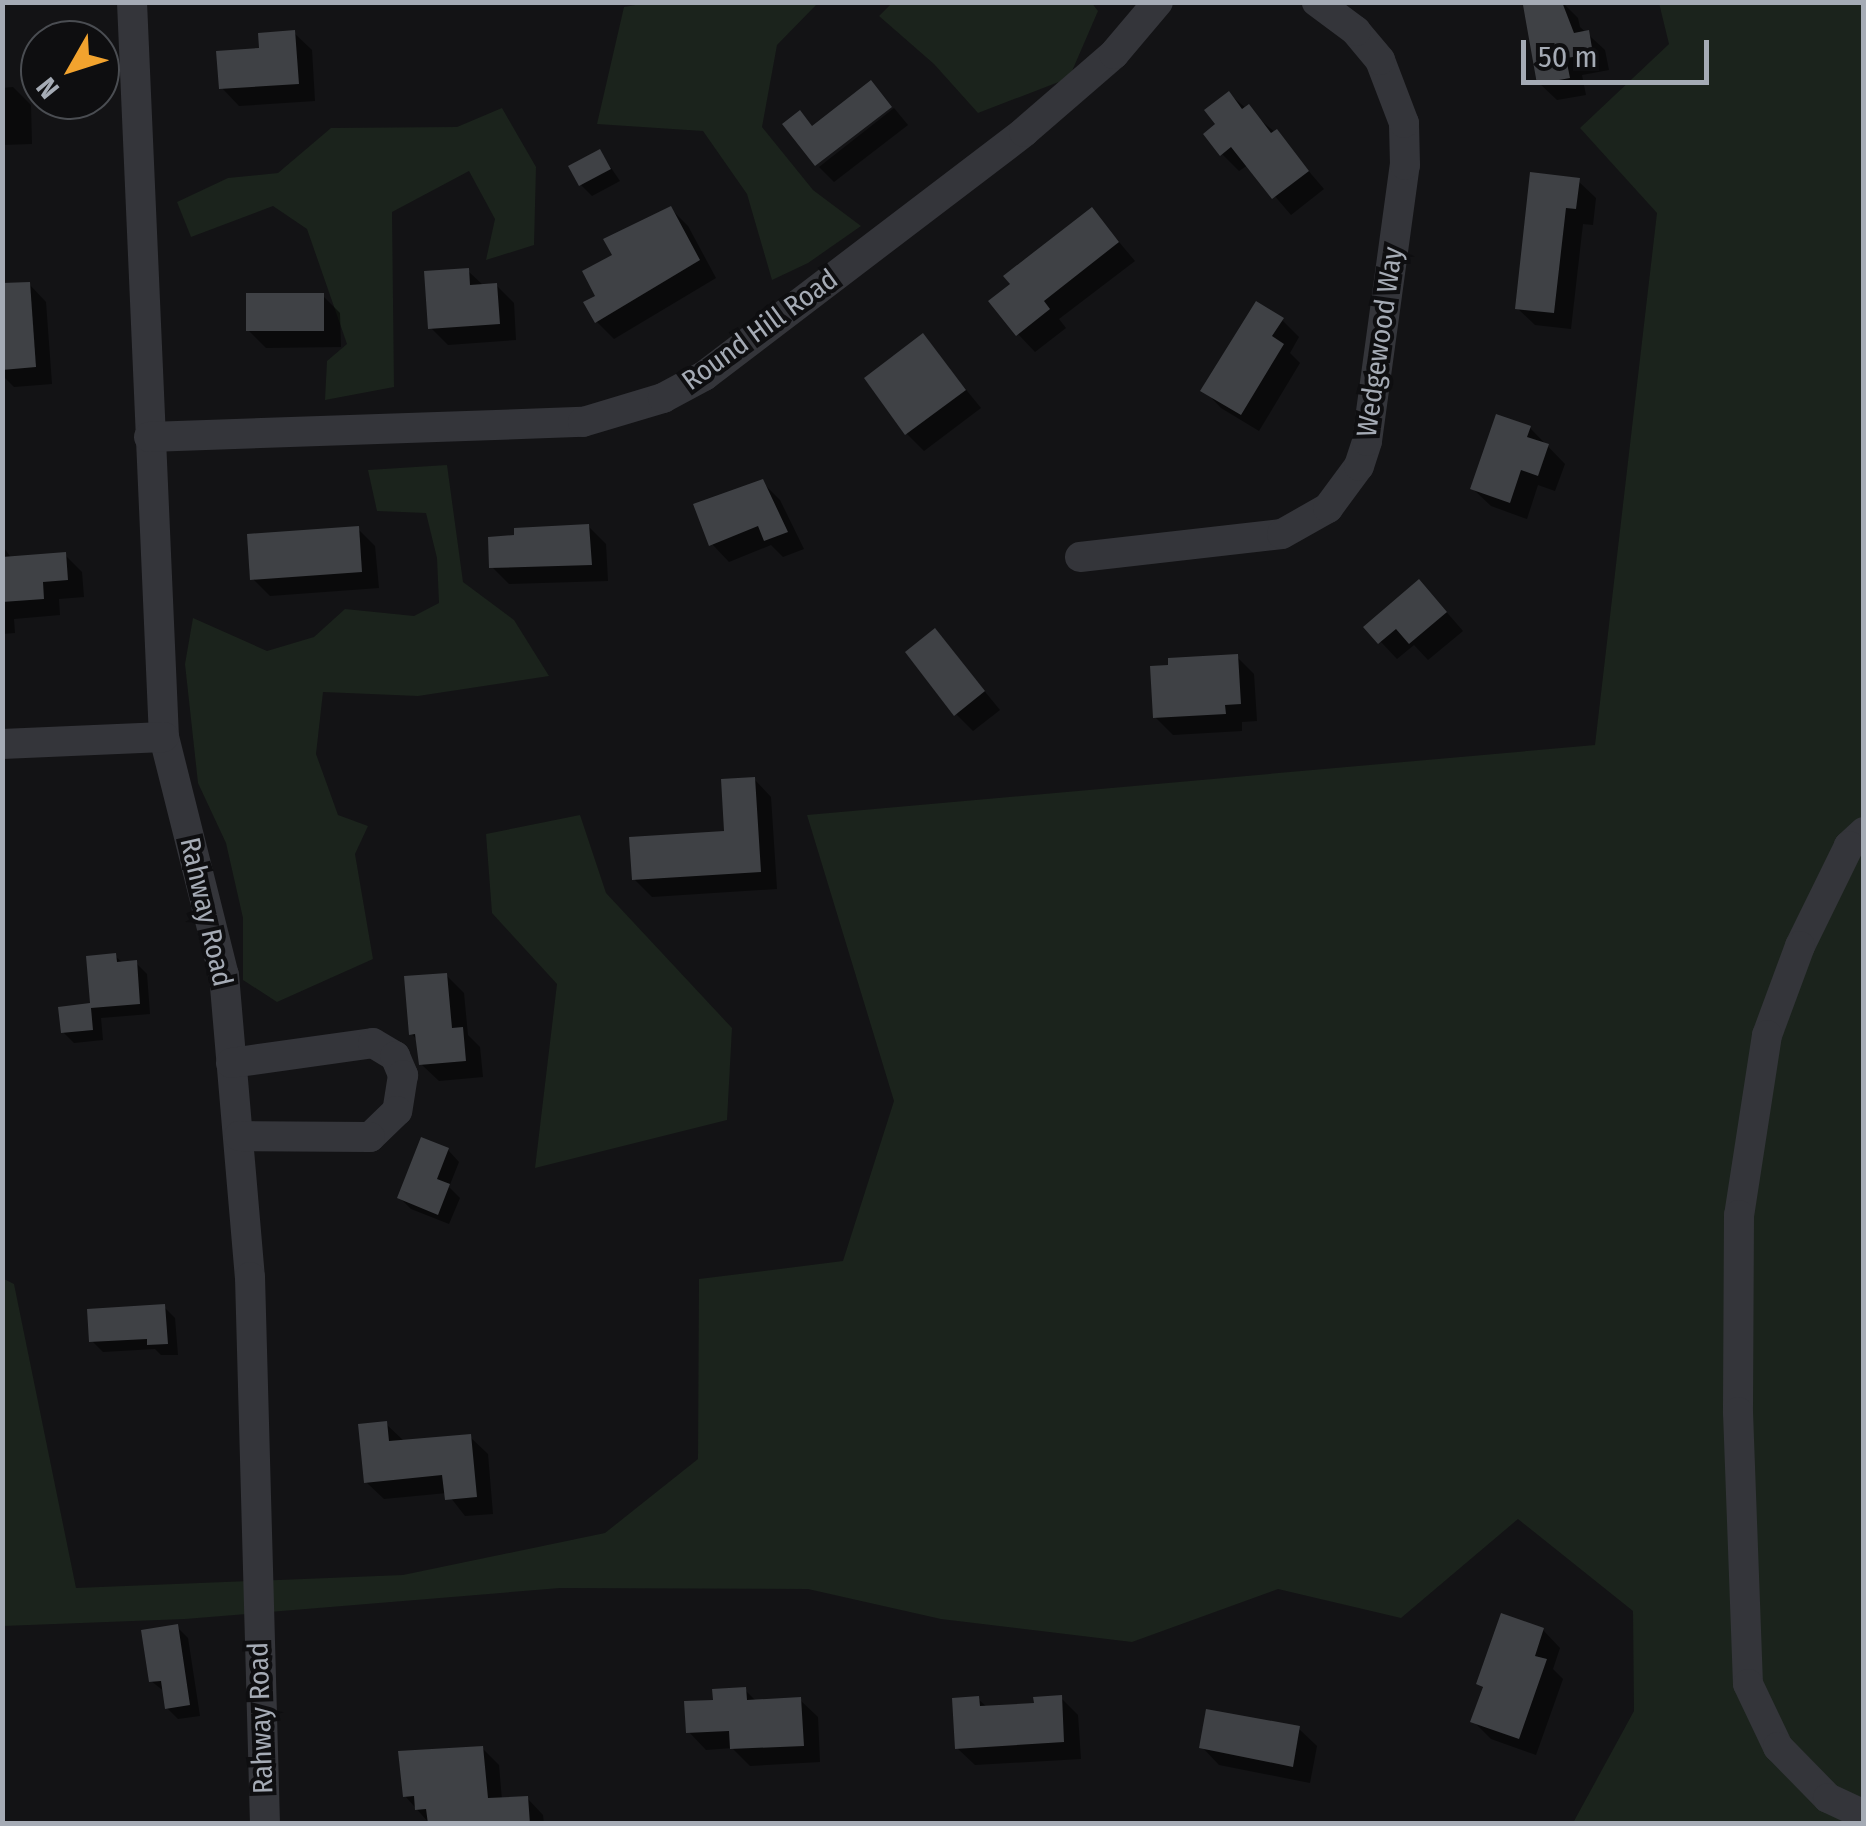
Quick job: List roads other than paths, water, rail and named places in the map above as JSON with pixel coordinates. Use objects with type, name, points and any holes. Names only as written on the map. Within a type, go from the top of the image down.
[{"type":"street","name":"Rahway Road","points":[[132,2],[164,736],[224,974],[250,1277],[265,1824]]},
{"type":"street","name":"Round Hill Road","points":[[149,437],[583,422],[663,398],[704,376],[1024,132],[1114,54],[1158,2]]},
{"type":"street","name":"Wedgewood Way","points":[[1080,558],[1282,534],[1328,508],[1359,466],[1367,442],[1405,165],[1404,123],[1396,92],[1380,60],[1356,31],[1316,2]]},
{"type":"street","points":[[2,744],[164,736]]},
{"type":"street","points":[[1864,832],[1849,846],[1800,946],[1767,1034],[1738,1215],[1738,1412],[1748,1684],[1778,1747],[1828,1798],[1864,1815]]},
{"type":"street","points":[[231,1063],[373,1043],[395,1056],[403,1074],[398,1111],[370,1137],[239,1136]]}]
